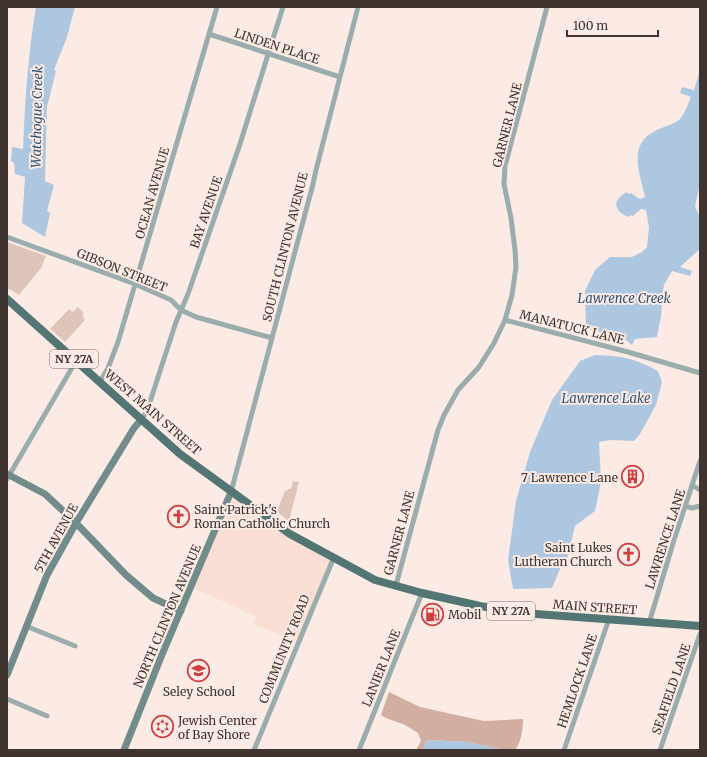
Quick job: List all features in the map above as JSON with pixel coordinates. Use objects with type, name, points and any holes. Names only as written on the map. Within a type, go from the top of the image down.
[{"type":"main road","name":"WEST MAIN STREET","points":[[7,299],[180,454],[290,534],[376,580]]},
{"type":"main road","name":"5TH AVENUE","points":[[7,675],[47,575],[76,523],[134,428],[141,420]]},
{"type":"main road","points":[[8,476],[44,494],[76,523],[126,575],[153,598],[181,611]]},
{"type":"main road","name":"NORTH CLINTON AVENUE","points":[[124,750],[231,492]]},
{"type":"main road","name":"MAIN STREET","points":[[376,580],[422,594],[522,613],[649,623]]},
{"type":"main road","name":"NY 27A","points":[[649,623],[700,626]]},
{"type":"street","name":"OCEAN AVENUE","points":[[100,382],[108,368],[118,342],[217,7]]},
{"type":"street","name":"BAY AVENUE","points":[[141,420],[147,411],[176,322],[193,280],[269,54],[283,7]]},
{"type":"street","name":"SOUTH CLINTON AVENUE","points":[[231,492],[313,184],[358,7]]},
{"type":"street","name":"GARNER LANE","points":[[505,320],[512,295],[516,267],[514,233],[504,184],[505,166],[547,7]]},
{"type":"street","name":"LINDEN PLACE","points":[[209,34],[340,77]]},
{"type":"street","name":"GIBSON STREET","points":[[7,237],[135,284],[171,300],[181,310],[196,317],[272,338]]},
{"type":"street","name":"MANATUCK LANE","points":[[422,486],[434,440],[444,415],[458,390],[479,367],[494,343],[505,320],[628,352],[700,373]]},
{"type":"street","points":[[8,476],[76,361]]},
{"type":"street","name":"LAWRENCE LANE","points":[[649,623],[700,461]]},
{"type":"street","name":"GARNER LANE","points":[[396,585],[422,486]]},
{"type":"street","points":[[692,486],[700,490]]},
{"type":"street","points":[[685,506],[692,508],[700,506]]},
{"type":"street","name":"COMMUNITY ROAD","points":[[254,750],[334,557]]},
{"type":"street","name":"LANIER LANE","points":[[359,750],[422,594]]},
{"type":"street","name":"HEMLOCK LANE","points":[[564,750],[609,619]]},
{"type":"street","points":[[26,626],[75,646]]},
{"type":"street","name":"SEAFIELD LANE","points":[[660,750],[700,634]]},
{"type":"street","points":[[7,699],[48,716]]},
{"type":"shaded area","points":[[7,242],[46,256],[41,268],[19,295],[7,288]]},
{"type":"shaded area","points":[[78,307],[84,313],[82,315],[85,320],[65,342],[50,329],[69,309],[73,312]]},
{"type":"shaded area","points":[[293,481],[299,482],[289,521],[277,512],[285,490],[287,491],[288,489],[291,489]]},
{"type":"shaded area","points":[[231,492],[289,534],[334,557],[298,642],[253,624],[257,617],[191,587]]},
{"type":"shaded area","points":[[389,692],[420,707],[484,721],[523,719],[519,744],[515,750],[504,750],[467,742],[427,740],[423,750],[416,750],[421,741],[418,733],[405,725],[381,715]]},
{"type":"water","name":"Watchogue Creek","points":[[36,7],[75,7],[67,37],[54,70],[56,71],[47,107],[45,181],[54,185],[47,211],[50,213],[45,237],[22,223],[25,177],[15,174],[14,163],[11,161],[12,147],[23,149],[27,78]]},
{"type":"water","name":"Lawrence Creek","points":[[700,70],[700,184],[695,206],[700,218],[700,249],[680,267],[692,271],[690,276],[672,271],[664,285],[657,337],[635,339],[632,345],[626,340],[586,328],[585,291],[595,270],[610,257],[632,257],[642,252],[647,247],[649,227],[646,210],[641,209],[633,216],[630,215],[629,217],[620,212],[616,206],[617,202],[622,195],[627,192],[628,194],[631,193],[640,199],[645,197],[638,160],[638,152],[641,144],[646,137],[655,131],[675,122],[682,117],[691,97],[680,93],[682,87],[694,90]]},
{"type":"water","name":"Lawrence Lake","points":[[595,355],[628,358],[658,371],[662,382],[656,405],[640,434],[634,441],[611,440],[599,442],[601,482],[595,511],[575,526],[567,559],[560,569],[552,588],[513,589],[508,560],[516,501],[530,452],[552,400],[580,361]]},
{"type":"water","points":[[427,740],[467,742],[504,750],[423,750]]},
{"type":"place","name":"7 Lawrence Lane","points":[[633,477]]},
{"type":"place","name":"Saint Patrick's Roman Catholic Church","points":[[178,516]]},
{"type":"place","name":"Saint Lukes Lutheran Church","points":[[628,554]]},
{"type":"place","name":"Mobil","points":[[432,614]]},
{"type":"place","name":"Seley School","points":[[199,670]]},
{"type":"place","name":"Jewish Center of Bay Shore","points":[[163,727]]}]
